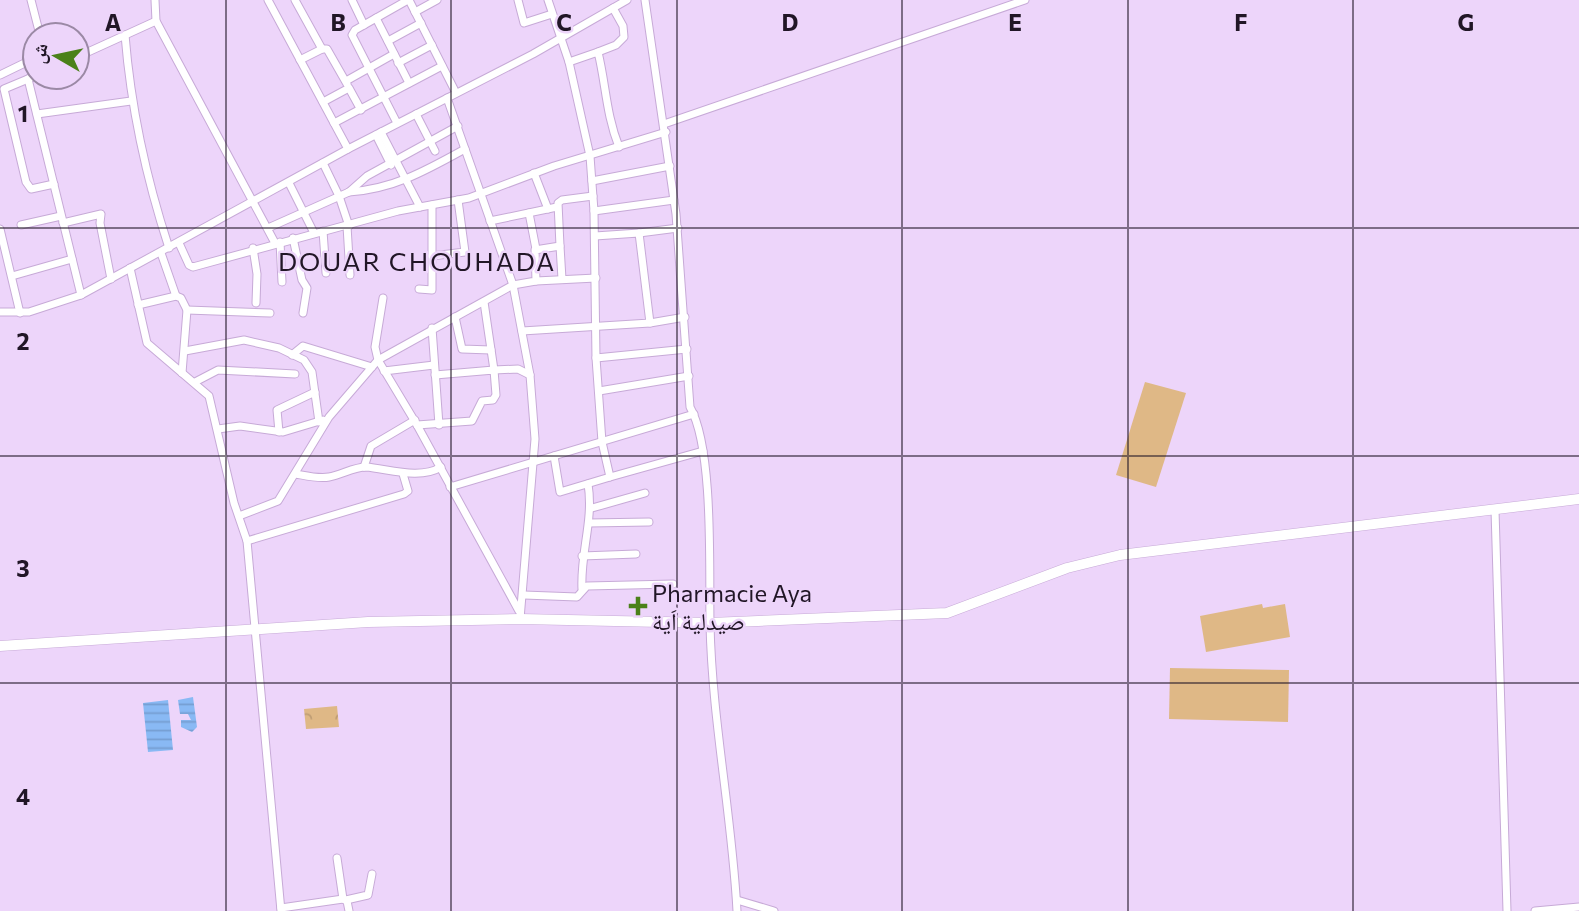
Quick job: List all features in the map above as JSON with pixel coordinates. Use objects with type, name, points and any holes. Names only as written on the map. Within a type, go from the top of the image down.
[{"type":"street","points":[[31,0],[36,21]]},
{"type":"street","points":[[155,0],[156,21],[278,243],[282,282]]},
{"type":"street","points":[[268,0],[348,149]]},
{"type":"street","points":[[295,0],[322,49]]},
{"type":"street","points":[[352,0],[364,25]]},
{"type":"street","points":[[397,123],[352,35],[364,25],[408,0],[456,93]]},
{"type":"street","points":[[415,12],[437,0]]},
{"type":"street","points":[[518,0],[524,23],[552,15]]},
{"type":"street","points":[[548,0],[569,62],[590,156],[595,236],[596,358],[602,442],[610,477]]},
{"type":"street","points":[[0,312],[20,313],[80,295],[627,0]]},
{"type":"street","points":[[645,0],[678,228],[690,407],[703,451],[710,623],[737,911]]},
{"type":"street","points":[[179,243],[192,267],[253,248],[458,200],[620,147],[665,128],[1025,0]]},
{"type":"street","points":[[569,62],[616,45],[624,37],[623,26],[613,8]]},
{"type":"street","points":[[376,18],[409,83]]},
{"type":"street","points":[[91,51],[156,21]]},
{"type":"street","points":[[388,41],[421,23]]},
{"type":"street","points":[[125,35],[131,102],[176,296]]},
{"type":"street","points":[[398,63],[432,45]]},
{"type":"street","points":[[300,60],[327,48],[361,110]]},
{"type":"street","points":[[598,52],[608,94],[608,108],[620,147]]},
{"type":"street","points":[[323,102],[369,68],[394,54]]},
{"type":"street","points":[[0,75],[21,65]]},
{"type":"street","points":[[334,123],[442,66]]},
{"type":"street","points":[[21,82],[4,89],[26,182],[31,189],[54,184]]},
{"type":"street","points":[[33,91],[80,295]]},
{"type":"street","points":[[447,98],[513,285],[530,375],[535,430],[524,594],[520,615]]},
{"type":"street","points":[[37,114],[131,102]]},
{"type":"street","points":[[416,114],[435,152]]},
{"type":"street","points":[[268,228],[349,192],[367,176],[458,126]]},
{"type":"street","points":[[378,134],[420,207]]},
{"type":"street","points":[[349,192],[381,189],[405,181],[465,149]]},
{"type":"street","points":[[323,163],[340,196],[348,226],[350,275]]},
{"type":"street","points":[[592,181],[670,166]]},
{"type":"street","points":[[534,173],[548,209]]},
{"type":"street","points":[[289,183],[314,233]]},
{"type":"street","points":[[562,279],[557,207],[562,200],[593,196]]},
{"type":"street","points":[[432,256],[465,252],[458,200]]},
{"type":"street","points":[[594,211],[674,200]]},
{"type":"street","points":[[419,289],[432,290],[432,205]]},
{"type":"street","points":[[490,221],[557,207]]},
{"type":"street","points":[[529,213],[536,249],[536,281]]},
{"type":"street","points":[[21,225],[102,214],[100,223],[111,279]]},
{"type":"street","points":[[595,236],[678,228]]},
{"type":"street","points":[[0,229],[20,313]]},
{"type":"street","points":[[323,231],[326,273]]},
{"type":"street","points":[[639,233],[650,323]]},
{"type":"street","points":[[293,238],[302,280],[307,288],[303,313]]},
{"type":"street","points":[[536,249],[560,246]]},
{"type":"street","points":[[253,248],[257,274],[256,303]]},
{"type":"street","points":[[12,276],[72,259]]},
{"type":"street","points":[[130,268],[147,343],[209,396],[247,541],[281,909],[368,895],[372,874]]},
{"type":"street","points":[[239,516],[274,504],[296,474],[329,417],[378,360],[513,285],[596,278]]},
{"type":"street","points":[[138,305],[180,296],[187,310],[182,373]]},
{"type":"street","points":[[383,298],[375,344],[378,360],[441,467],[520,615]]},
{"type":"street","points":[[363,467],[371,446],[416,423],[439,425],[474,419],[482,401],[493,400],[496,395],[494,370],[485,302]]},
{"type":"street","points":[[187,310],[270,313]]},
{"type":"street","points":[[455,317],[462,349],[491,350]]},
{"type":"street","points":[[522,331],[650,323],[685,317]]},
{"type":"street","points":[[432,328],[439,425]]},
{"type":"street","points":[[185,351],[244,340],[279,348],[310,365],[319,422]]},
{"type":"street","points":[[292,355],[303,346],[372,367]]},
{"type":"street","points":[[596,358],[687,349]]},
{"type":"street","points":[[384,371],[434,365]]},
{"type":"street","points":[[435,375],[518,369],[530,375]]},
{"type":"street","points":[[195,382],[218,370],[295,374]]},
{"type":"street","points":[[599,391],[689,376]]},
{"type":"street","points":[[279,432],[277,410],[314,392]]},
{"type":"street","points":[[450,487],[694,414]]},
{"type":"street","points":[[218,429],[240,426],[279,432],[329,417]]},
{"type":"street","points":[[554,456],[558,492],[703,451]]},
{"type":"street","points":[[296,474],[325,478],[363,467],[403,474],[410,471],[432,472],[441,467]]},
{"type":"street","points":[[247,541],[404,494],[408,491],[403,474]]},
{"type":"street","points":[[524,594],[577,597],[582,589],[582,556],[592,508],[588,484]]},
{"type":"street","points":[[592,508],[645,493]]},
{"type":"street","points":[[0,646],[255,628],[520,615],[710,623],[952,612],[1067,568],[1120,555],[1579,499]]},
{"type":"street","points":[[1498,509],[1507,911]]},
{"type":"street","points":[[589,523],[649,522]]},
{"type":"street","points":[[582,556],[636,554]]},
{"type":"street","points":[[582,589],[673,584]]},
{"type":"street","points":[[337,858],[349,911]]},
{"type":"street","points":[[737,900],[774,911]]},
{"type":"street","points":[[1535,911],[1579,907]]},
{"type":"green space","points":[[1145,382],[1186,393],[1156,487],[1116,475]]},
{"type":"green space","points":[[1262,604],[1263,608],[1285,604],[1290,637],[1206,652],[1200,616]]},
{"type":"green space","points":[[1170,668],[1289,670],[1288,722],[1169,719]]},
{"type":"green space","points":[[337,706],[339,727],[306,729],[304,709]]},
{"type":"water","points":[[193,697],[197,727],[192,732],[181,727],[181,720],[191,720],[188,714],[180,714],[178,700]]},
{"type":"water","points":[[168,700],[173,750],[148,752],[143,703]]},
{"type":"place","name":"Pharmacie Aya صيدلية اَية","points":[[638,606]]},
{"type":"district","name":"DOUAR CHOUHADA","points":[[417,260]]}]
